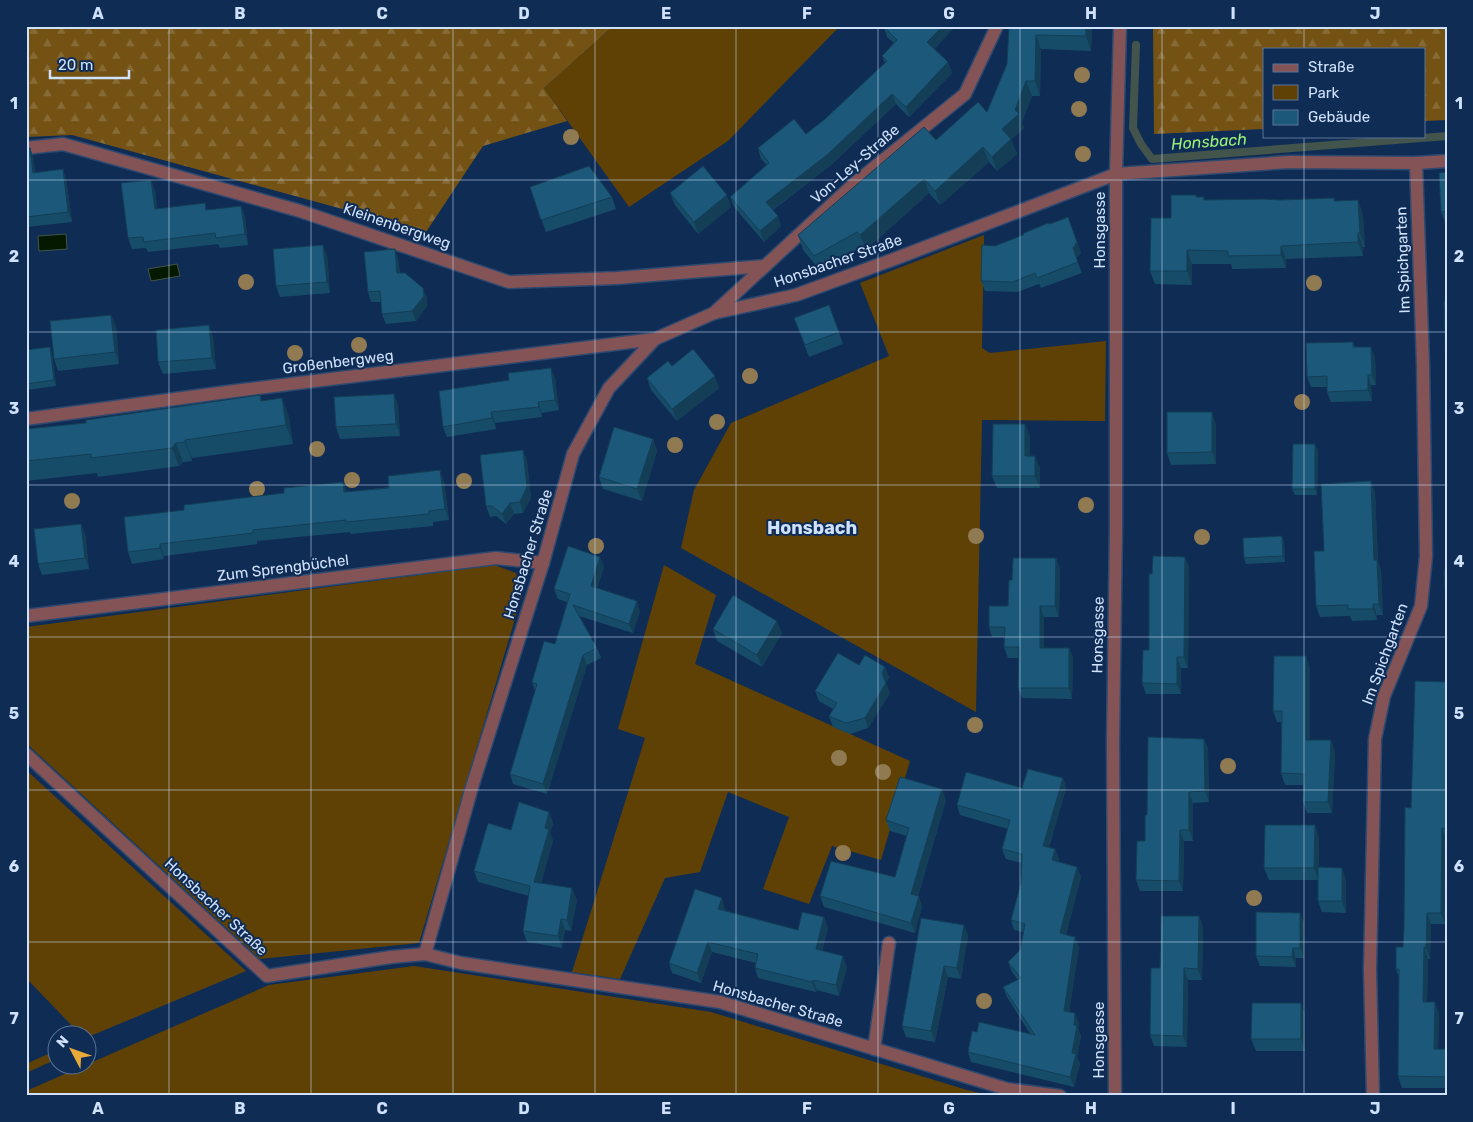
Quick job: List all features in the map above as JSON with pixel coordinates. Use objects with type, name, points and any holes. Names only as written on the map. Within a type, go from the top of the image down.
[{"type":"street","name":"Von-Ley-Straße","points":[[714,313],[854,183],[965,94],[996,26]]},
{"type":"street","points":[[1116,174],[1120,26]]},
{"type":"street","name":"Kleinenbergweg","points":[[26,148],[63,144],[73,146],[300,211],[509,282],[617,278],[765,266]]},
{"type":"street","name":"Honsbacher Straße","points":[[425,954],[472,787],[543,563],[574,454],[609,388],[655,339],[714,313],[796,295],[1116,174],[1290,162],[1416,164],[1447,161]]},
{"type":"street","name":"Im Spichgarten","points":[[1373,1096],[1370,970],[1375,739],[1384,696],[1421,606],[1426,556],[1424,364],[1416,164]]},
{"type":"street","name":"Honsgasse","points":[[1115,1096],[1113,742],[1116,527],[1116,174]]},
{"type":"street","name":"Großenbergweg","points":[[26,419],[242,390],[655,339]]},
{"type":"street","name":"Zum Sprengbüchel","points":[[26,616],[496,558],[543,563]]},
{"type":"street","name":"Honsbacher Straße","points":[[26,754],[267,976],[391,957],[425,954],[461,963],[720,1002],[1007,1089],[1060,1096]]},
{"type":"street","points":[[874,1049],[889,943]]},
{"type":"green space","points":[[26,26],[613,26],[544,88],[567,121],[483,146],[426,232],[72,135],[26,137]]},
{"type":"green space","points":[[613,26],[840,26],[728,141],[629,207],[544,88]]},
{"type":"green space","points":[[1153,26],[1447,26],[1447,120],[1426,121],[1426,48],[1263,48],[1263,129],[1154,134]]},
{"type":"green space","points":[[984,235],[982,348],[990,353],[1106,341],[1105,421],[982,420],[976,712],[681,548],[694,490],[731,423],[889,356],[860,283]]},
{"type":"green space","points":[[494,565],[516,573],[522,595],[419,943],[260,959],[26,743],[26,627]]},
{"type":"green space","points":[[664,565],[716,595],[695,664],[910,761],[881,860],[832,846],[809,904],[763,889],[789,817],[728,792],[700,872],[665,878],[620,979],[572,972],[645,738],[618,729]]},
{"type":"green space","points":[[26,770],[246,971],[98,1033],[98,1024],[70,1024],[26,978]]},
{"type":"green space","points":[[414,966],[711,1012],[967,1090],[993,1096],[26,1096],[26,1091],[65,1074],[98,1074],[98,1060],[269,985]]},
{"type":"green space","points":[[48,1054],[48,1063],[26,1073],[26,1064]]},
{"type":"shaded area","points":[[66,234],[67,249],[39,251],[38,236]]},
{"type":"shaded area","points":[[177,264],[180,276],[151,281],[148,269]]},
{"type":"building","points":[[884,26],[943,26],[927,42],[948,62],[906,107],[892,94],[827,155],[766,202],[778,216],[760,231],[730,197],[769,163],[758,148],[794,119],[806,134],[825,119],[887,61],[882,56],[897,40]]},
{"type":"building","points":[[1009,26],[1086,26],[1086,36],[1036,35],[1035,81],[1026,81],[1015,110],[1019,114],[1002,129],[1011,139],[992,157],[983,147],[935,191],[924,179],[860,235],[857,232],[814,256],[798,235],[924,127],[936,140],[978,102],[987,112],[1007,64]]},
{"type":"building","points":[[26,148],[30,148],[33,173],[63,169],[68,212],[26,217]]},
{"type":"building","points":[[589,166],[612,197],[541,220],[530,187]]},
{"type":"building","points":[[703,166],[727,195],[694,222],[670,193]]},
{"type":"building","points":[[1447,172],[1447,211],[1441,212],[1439,173]]},
{"type":"building","points":[[151,180],[155,209],[205,203],[206,210],[241,206],[245,234],[216,238],[215,233],[144,242],[143,237],[128,238],[121,183]]},
{"type":"building","points":[[1171,195],[1196,195],[1196,197],[1204,197],[1204,200],[1334,198],[1334,201],[1358,200],[1360,233],[1358,233],[1358,242],[1281,246],[1281,255],[1228,256],[1228,251],[1187,250],[1187,271],[1150,271],[1151,218],[1171,218]]},
{"type":"building","points":[[1068,217],[1077,242],[1073,248],[1078,262],[1037,278],[1035,273],[1013,282],[981,281],[982,245],[995,246],[1048,223],[1050,224]]},
{"type":"building","points":[[323,245],[327,282],[276,286],[273,249]]},
{"type":"building","points":[[395,249],[397,273],[405,273],[423,288],[424,296],[412,311],[382,314],[380,291],[368,292],[364,252]]},
{"type":"building","points":[[1444,301],[1447,301],[1447,376],[1446,376]]},
{"type":"building","points":[[829,305],[839,332],[805,345],[794,318]]},
{"type":"building","points":[[111,315],[115,352],[54,359],[50,321]]},
{"type":"building","points":[[209,325],[212,358],[158,362],[156,330]]},
{"type":"building","points":[[1353,342],[1353,347],[1371,347],[1372,375],[1368,375],[1368,390],[1327,392],[1327,376],[1307,377],[1306,343]]},
{"type":"building","points":[[50,347],[54,380],[26,384],[26,350]]},
{"type":"building","points":[[693,349],[715,376],[672,409],[647,378],[668,361],[672,366]]},
{"type":"building","points":[[551,368],[555,400],[538,402],[539,407],[491,412],[492,418],[443,427],[439,391],[509,380],[508,373]]},
{"type":"building","points":[[394,394],[396,424],[336,427],[334,397]]},
{"type":"building","points":[[260,395],[261,401],[282,398],[286,425],[185,440],[185,442],[176,443],[172,448],[91,458],[91,454],[26,461],[26,429],[86,423],[86,420]]},
{"type":"building","points":[[1167,412],[1212,412],[1212,452],[1167,453]]},
{"type":"building","points":[[993,424],[1025,424],[1025,456],[1035,456],[1035,476],[992,476]]},
{"type":"building","points":[[614,427],[653,439],[637,489],[599,477]]},
{"type":"building","points":[[1293,444],[1315,444],[1315,489],[1292,489]]},
{"type":"building","points":[[523,450],[527,487],[520,502],[510,503],[502,514],[492,506],[486,506],[480,455]]},
{"type":"building","points":[[440,470],[445,509],[429,511],[429,514],[346,522],[346,520],[253,530],[253,533],[160,544],[160,548],[128,552],[124,517],[184,510],[184,505],[284,493],[284,488],[343,482],[344,492],[389,488],[388,476]]},
{"type":"building","points":[[1371,481],[1374,560],[1377,560],[1379,604],[1373,604],[1373,609],[1348,609],[1348,605],[1316,606],[1314,551],[1324,551],[1321,484]]},
{"type":"building","points":[[81,524],[85,558],[38,564],[34,529]]},
{"type":"building","points":[[1282,536],[1283,556],[1244,558],[1243,538]]},
{"type":"building","points":[[568,546],[600,557],[591,586],[637,601],[629,624],[573,605],[597,648],[583,655],[543,784],[510,774],[537,684],[532,682],[544,641],[555,644],[570,594],[554,589]]},
{"type":"building","points":[[1153,556],[1185,557],[1184,657],[1177,657],[1177,684],[1142,683],[1143,650],[1149,650],[1149,574],[1152,574]]},
{"type":"building","points":[[1013,558],[1056,558],[1055,606],[1040,606],[1040,648],[1069,648],[1069,688],[1018,688],[1019,647],[1004,647],[1005,627],[989,627],[989,606],[1008,606],[1009,580],[1012,580]]},
{"type":"building","points":[[1444,570],[1447,570],[1447,610],[1446,610]]},
{"type":"building","points":[[733,595],[777,621],[757,655],[713,629]]},
{"type":"building","points":[[838,653],[859,665],[865,655],[885,667],[882,673],[886,683],[865,718],[846,723],[829,716],[837,703],[815,691]]},
{"type":"building","points":[[1274,656],[1306,656],[1306,740],[1331,740],[1328,802],[1303,802],[1304,774],[1281,773],[1282,711],[1273,711]]},
{"type":"building","points":[[1415,681],[1447,682],[1447,829],[1442,828],[1441,913],[1427,913],[1423,1002],[1435,1002],[1434,1049],[1447,1049],[1446,1077],[1398,1076],[1399,969],[1396,969],[1396,947],[1403,947],[1405,807],[1411,808]]},
{"type":"building","points":[[1148,737],[1204,739],[1205,791],[1189,792],[1189,830],[1180,830],[1179,881],[1136,880],[1137,841],[1145,841]]},
{"type":"building","points":[[1028,769],[1063,778],[1043,846],[1055,849],[1052,860],[1077,867],[1060,933],[1075,937],[1064,1011],[1075,1013],[1074,1025],[1077,1026],[1072,1053],[1076,1054],[1070,1077],[968,1052],[972,1031],[977,1032],[979,1022],[1035,1035],[1003,987],[1021,978],[1008,962],[1020,950],[1025,924],[1011,920],[1021,883],[1022,854],[1002,849],[1010,820],[957,805],[966,772],[1022,788]]},
{"type":"building","points":[[900,777],[942,789],[911,894],[919,896],[911,923],[820,896],[831,861],[895,877],[909,828],[886,820]]},
{"type":"building","points":[[519,802],[549,812],[545,828],[549,829],[534,882],[572,888],[567,920],[561,919],[558,936],[523,931],[530,886],[474,871],[488,823],[511,830]]},
{"type":"building","points":[[1265,825],[1315,825],[1314,868],[1264,868]]},
{"type":"building","points":[[1318,867],[1342,868],[1342,901],[1318,901]]},
{"type":"building","points":[[695,889],[722,898],[718,909],[798,930],[802,912],[824,917],[816,949],[843,956],[836,985],[813,980],[812,982],[755,968],[758,954],[708,942],[697,973],[669,963]]},
{"type":"building","points":[[1256,912],[1300,913],[1300,948],[1293,948],[1292,957],[1256,956]]},
{"type":"building","points":[[1161,916],[1199,916],[1198,969],[1184,968],[1183,1036],[1150,1035],[1151,968],[1160,968]]},
{"type":"building","points":[[921,918],[964,925],[957,968],[944,966],[931,1031],[902,1026]]},
{"type":"building","points":[[1252,1003],[1301,1003],[1301,1039],[1251,1039]]},
{"type":"waterway","name":"Honsbach","points":[[1136,45],[1133,128],[1141,144],[1152,159],[1421,138]]},
{"type":"waterway","name":"Honsbach","points":[[1426,138],[1447,136]]},
{"type":"district","name":"Honsbach","points":[[812,528]]}]
